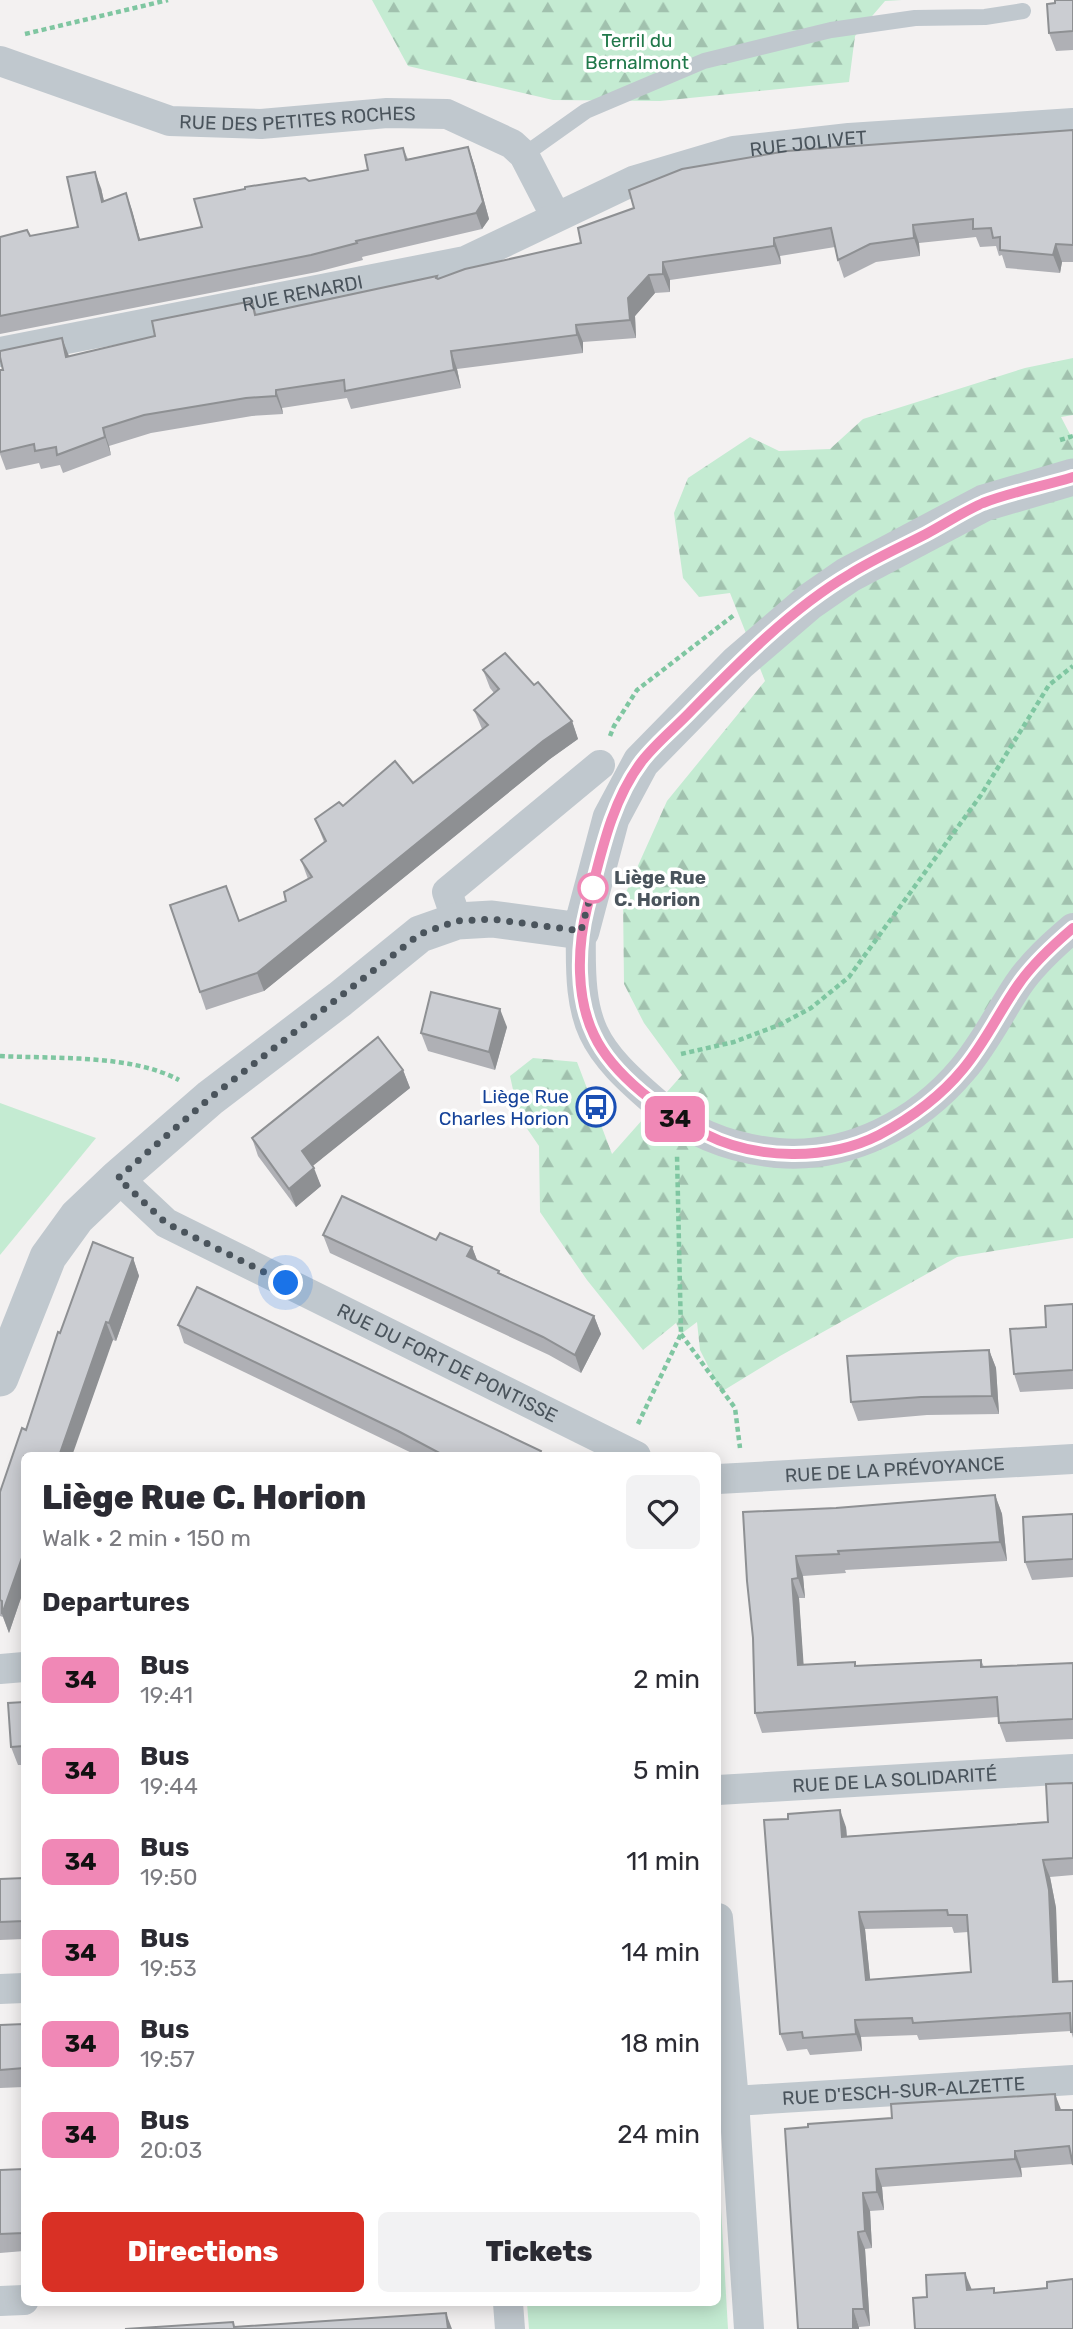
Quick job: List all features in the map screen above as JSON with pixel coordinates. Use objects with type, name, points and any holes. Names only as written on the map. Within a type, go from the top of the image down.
[{"type":"street","name":"RUE DES PETITES ROCHES","points":[[7,49],[170,121],[261,124],[387,113],[447,114],[512,144],[524,155],[556,217]]},
{"type":"street","name":"RUE JOLIVET","points":[[556,217],[633,181],[734,151],[849,138],[1073,122]]},
{"type":"street","name":"RUE RENARDI","points":[[0,352],[465,261],[556,217]]},
{"type":"street","points":[[1073,477],[984,503],[848,575],[809,602],[738,663],[641,762],[611,818],[581,931],[580,977],[586,1016],[605,1055],[628,1079],[676,1119],[720,1142],[759,1151],[799,1154],[837,1149],[874,1137],[905,1120],[937,1097],[985,1038],[1020,982],[1047,951],[1073,928]]},
{"type":"street","points":[[457,921],[447,892],[600,765]]},
{"type":"street","points":[[0,1378],[48,1258],[76,1217],[210,1098],[420,934],[457,921],[492,919],[581,931]]},
{"type":"street","name":"RUE DU FORT DE PONTISSE","points":[[118,1178],[166,1223],[628,1452]]},
{"type":"street","name":"RUE DE LA PRÉVOYANCE","points":[[731,1478],[1073,1458]]},
{"type":"street","points":[[0,1669],[21,1667]]},
{"type":"street","name":"RUE DE LA SOLIDARITÉ","points":[[721,1790],[1073,1769]]},
{"type":"street","points":[[721,1969],[734,2101],[749,2329]]},
{"type":"street","points":[[0,1989],[21,1988]]},
{"type":"street","name":"RUE D'ESCH-SUR-ALZETTE","points":[[734,2101],[1073,2080]]},
{"type":"street","points":[[0,2301],[21,2300]]},
{"type":"street","points":[[508,2306],[510,2329]]},
{"type":"lane","points":[[524,155],[586,111],[704,61],[831,30],[915,18],[985,17],[1023,11]]},
{"type":"path","points":[[7,49],[168,0]]},
{"type":"path","points":[[681,1054],[734,1042],[779,1025],[811,1008],[849,977],[981,795],[1049,685],[1073,666]]},
{"type":"path","points":[[0,1056],[133,1063],[161,1071],[210,1098]]},
{"type":"path","points":[[630,1452],[681,1334],[676,1119]]},
{"type":"path","points":[[681,1334],[735,1408],[731,1478]]},
{"type":"green space","name":"Terril du Bernalmont","points":[[372,0],[902,0],[885,1],[855,36],[849,82],[660,101],[553,100],[408,66]]},
{"type":"green space","points":[[1073,358],[1073,415],[1061,417],[1073,440],[1073,1238],[957,1257],[721,1392],[700,1350],[697,1322],[681,1334],[676,1323],[643,1350],[587,1280],[540,1212],[539,1146],[519,1117],[510,1076],[533,1058],[577,1062],[612,1154],[682,1075],[644,1023],[624,984],[623,899],[667,801],[765,681],[730,593],[699,597],[683,578],[674,513],[688,478],[750,437],[779,451],[830,449],[863,419],[1025,368]]},
{"type":"green space","points":[[0,1103],[96,1138],[0,1255]]},
{"type":"green space","points":[[721,2208],[728,2329],[529,2329],[527,2306],[721,2306]]},
{"type":"building","points":[[1055,0],[1073,0],[1073,31],[1049,33],[1047,4],[1055,3]]},
{"type":"building","points":[[1073,130],[1073,245],[1056,244],[1053,255],[1000,250],[1000,237],[993,238],[991,228],[973,229],[973,219],[913,225],[914,238],[870,244],[838,260],[831,228],[774,238],[774,246],[663,262],[663,274],[649,275],[628,298],[630,320],[576,325],[577,335],[451,351],[454,370],[345,391],[344,380],[276,390],[276,396],[246,398],[144,415],[103,428],[105,437],[57,455],[56,447],[35,451],[34,444],[0,452],[0,370],[3,370],[0,351],[62,338],[66,357],[155,336],[152,321],[252,301],[255,315],[437,276],[438,279],[465,269],[581,243],[578,228],[634,208],[629,190],[682,169],[787,151]]},
{"type":"building","points":[[468,147],[483,202],[476,213],[356,241],[357,243],[311,255],[0,316],[0,237],[27,230],[30,236],[78,227],[67,177],[95,172],[102,202],[126,193],[139,240],[202,227],[194,199],[245,187],[305,178],[309,181],[368,170],[365,155],[403,148],[406,160]]},
{"type":"building","points":[[505,653],[534,685],[538,682],[572,721],[543,741],[257,973],[200,992],[170,905],[226,886],[239,921],[286,901],[284,892],[312,877],[301,860],[326,841],[315,819],[339,802],[343,806],[395,761],[413,783],[488,725],[474,710],[499,689],[483,670]]},
{"type":"building","points":[[431,992],[500,1009],[489,1052],[421,1033]]},
{"type":"building","points":[[378,1037],[403,1070],[302,1151],[314,1168],[289,1189],[252,1138]]},
{"type":"building","points":[[342,1196],[436,1240],[440,1233],[472,1247],[467,1256],[499,1271],[498,1273],[594,1316],[575,1355],[543,1337],[323,1235]]},
{"type":"building","points":[[93,1242],[133,1258],[109,1323],[106,1322],[60,1452],[21,1452],[21,1560],[2,1614],[0,1492],[22,1428],[26,1430],[58,1332],[60,1333]]},
{"type":"building","points":[[197,1287],[541,1451],[437,1452],[178,1325]]},
{"type":"building","points":[[1073,1304],[1073,1370],[1014,1374],[1010,1329],[1046,1327],[1045,1306]]},
{"type":"building","points":[[989,1350],[992,1396],[851,1402],[847,1356]]},
{"type":"building","points":[[995,1495],[1000,1542],[838,1551],[839,1554],[796,1556],[798,1578],[792,1579],[798,1665],[855,1662],[855,1666],[981,1660],[981,1667],[1073,1663],[1073,1719],[999,1723],[997,1697],[755,1713],[753,1638],[743,1512],[836,1508]]},
{"type":"building","points":[[1073,1514],[1073,1559],[1025,1562],[1023,1517]]},
{"type":"building","points":[[21,1702],[21,1746],[11,1747],[8,1703]]},
{"type":"building","points":[[1073,1783],[1073,1858],[1043,1860],[1049,1890],[1053,1982],[1073,1981],[1073,2032],[1070,2013],[913,2023],[912,2018],[855,2020],[856,2034],[803,2038],[802,2032],[780,2034],[764,1820],[788,1819],[788,1814],[840,1810],[842,1837],[1048,1822],[1046,1784]],"holes":[[[947,1910],[948,1915],[967,1915],[971,1972],[866,1980],[859,1912]]]},
{"type":"building","points":[[21,1878],[21,1921],[0,1922],[0,1879]]},
{"type":"building","points":[[21,2024],[21,2068],[0,2070],[0,2025]]},
{"type":"building","points":[[1055,2094],[1056,2110],[1073,2110],[1073,2165],[1069,2146],[1015,2151],[1015,2159],[876,2169],[877,2192],[863,2193],[865,2231],[858,2232],[864,2309],[853,2309],[853,2329],[798,2329],[785,2129],[808,2127],[808,2124],[892,2118],[891,2104]]},
{"type":"building","points":[[21,2169],[21,2233],[0,2234],[0,2170]]},
{"type":"building","points":[[965,2273],[967,2290],[994,2288],[994,2293],[1047,2288],[1047,2282],[1073,2279],[1073,2329],[915,2329],[913,2298],[927,2297],[926,2275]]},
{"type":"building","points":[[446,2313],[448,2329],[125,2329],[233,2322],[234,2327]]},
{"type":"bus line","name":"34","points":[[1073,477],[984,503],[848,575],[809,602],[738,663],[641,762],[611,818],[581,931],[580,977],[586,1016],[605,1055],[628,1079],[676,1119],[720,1142],[759,1151],[799,1154],[837,1149],[874,1137],[905,1120],[937,1097],[964,1069],[1020,982],[1047,951],[1073,928]]},
{"type":"place","name":"Liège Rue C. Horion","points":[[593,888]]},
{"type":"place","name":"Liège Rue Charles Horion","points":[[596,1107]]},
{"type":"route","points":[[286,1283],[166,1223],[118,1178],[210,1098],[420,934],[457,921],[492,919],[581,931],[593,888]]}]
